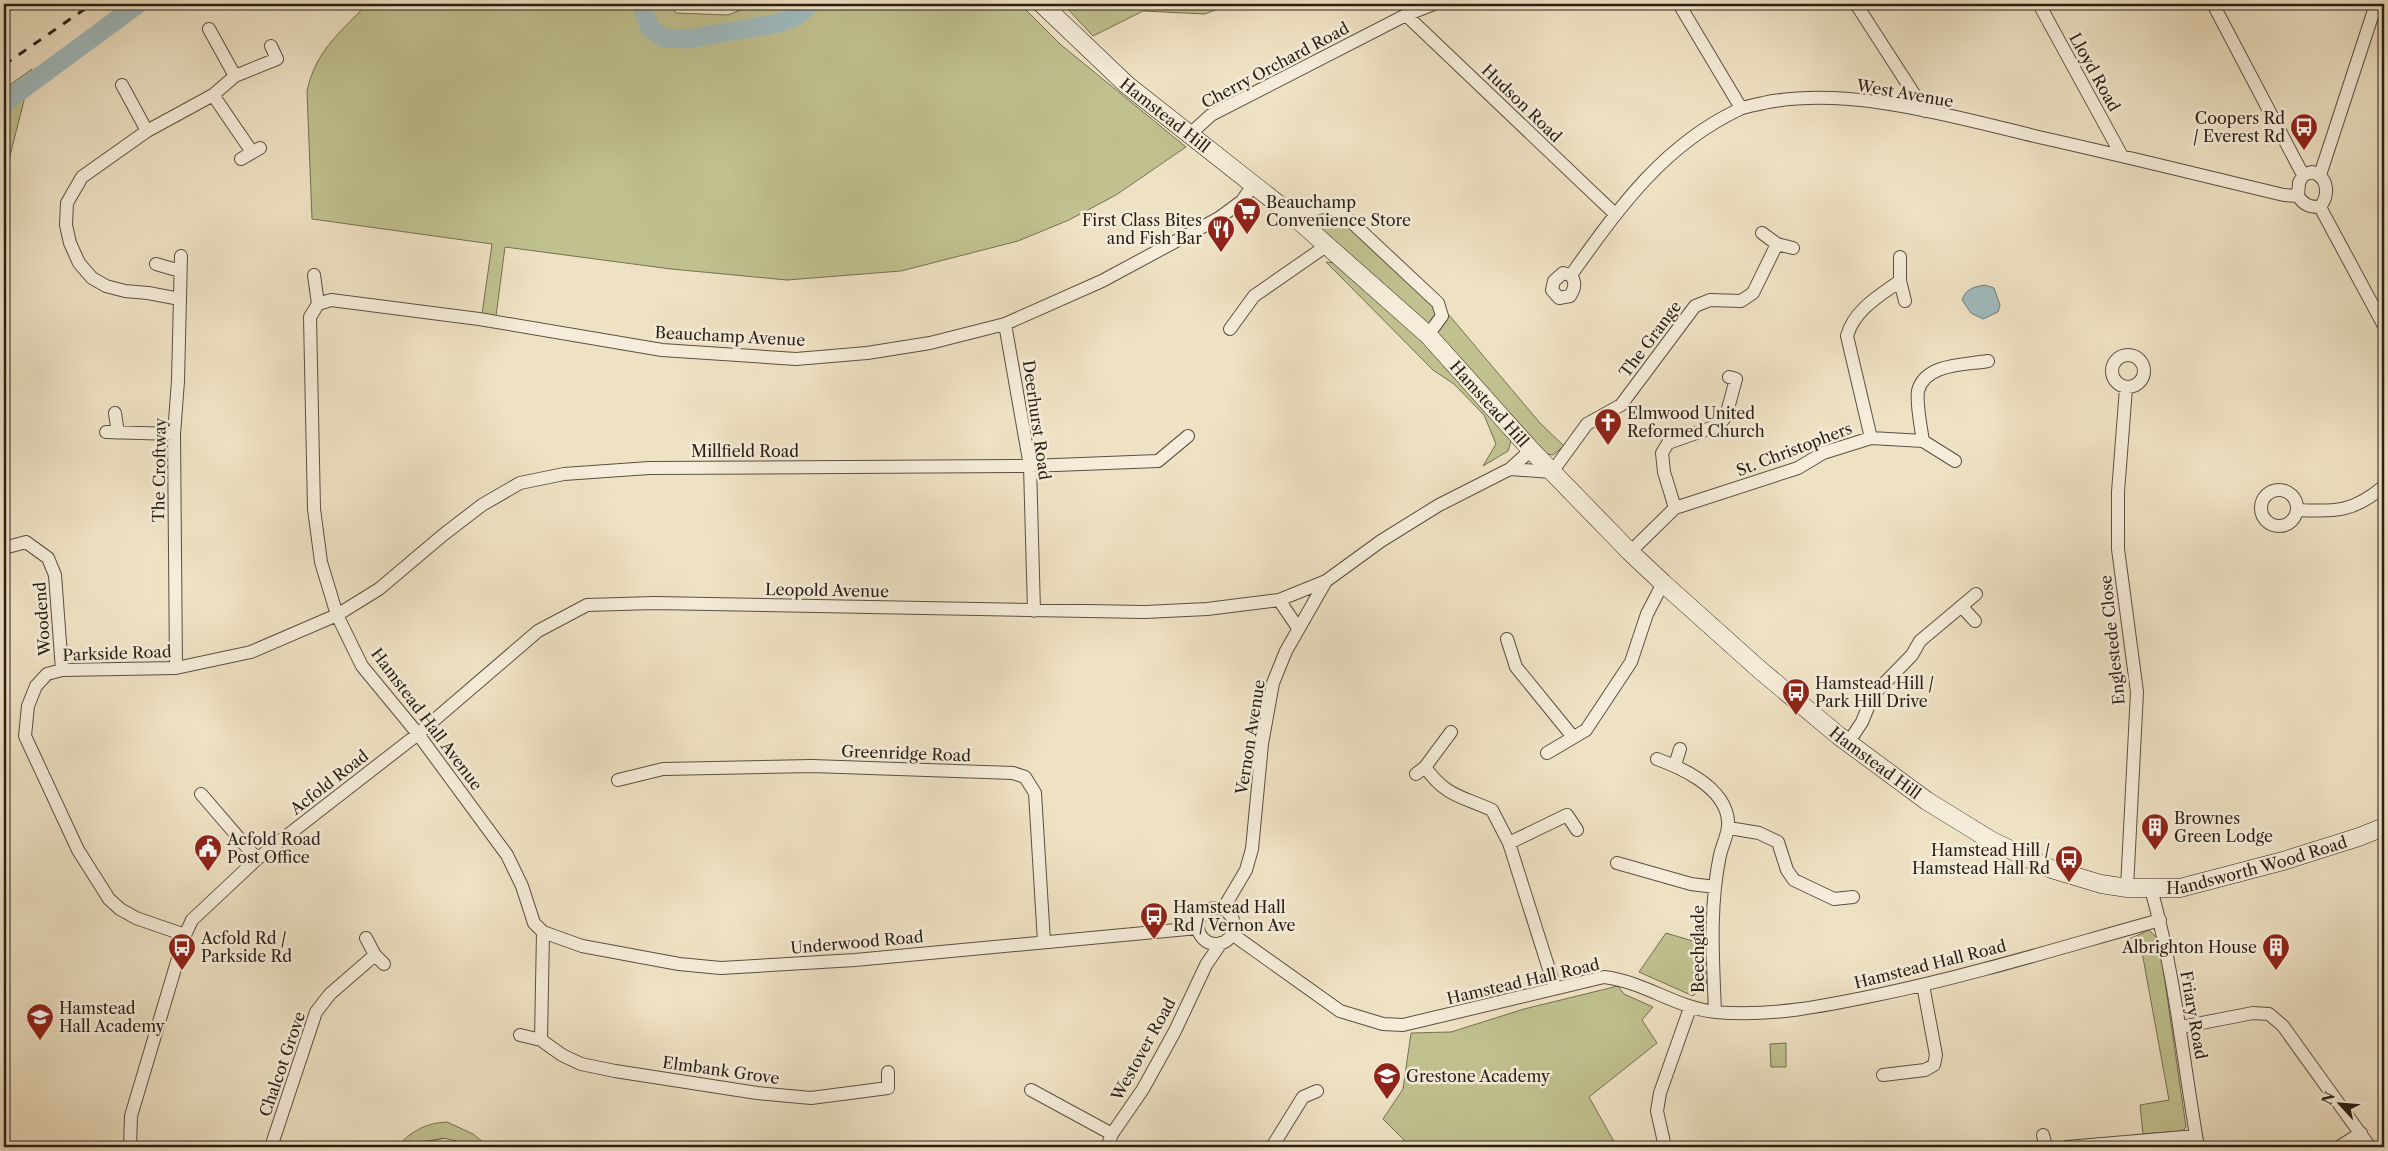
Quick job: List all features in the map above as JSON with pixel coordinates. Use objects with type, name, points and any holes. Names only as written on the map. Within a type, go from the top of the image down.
[{"type":"main road","name":"Hamstead Hill","points":[[1042,4],[1120,78],[1189,135],[1297,219],[1428,335],[1531,450],[1630,552],[1760,670],[1848,743],[1927,801],[1992,841],[2051,869],[2101,884],[2127,888]]},
{"type":"main road","name":"Handsworth Wood Road","points":[[2127,888],[2180,888],[2259,868],[2359,837],[2384,827]]},
{"type":"street","name":"Cherry Orchard Road","points":[[1189,135],[1211,115],[1406,15],[1434,4]]},
{"type":"street","points":[[1679,4],[1741,108]]},
{"type":"street","points":[[1856,4],[1924,111]]},
{"type":"street","name":"Lloyd Road","points":[[2039,4],[2122,156]]},
{"type":"street","points":[[2213,4],[2303,175]]},
{"type":"street","points":[[2320,175],[2376,4]]},
{"type":"street","name":"Hudson Road","points":[[1406,15],[1615,214]]},
{"type":"street","points":[[209,29],[235,76]]},
{"type":"street","points":[[180,299],[148,292],[125,291],[106,286],[92,278],[79,263],[70,244],[66,225],[67,203],[82,177],[148,131],[213,95],[235,76],[277,59],[271,46]]},
{"type":"street","points":[[122,85],[148,131]]},
{"type":"street","points":[[213,95],[251,153]]},
{"type":"street","name":"West Avenue","points":[[1571,275],[1615,214],[1661,162],[1703,128],[1741,108],[1782,99],[1840,98],[1924,111],[2284,195],[2298,196]]},
{"type":"street","points":[[2312,172],[2320,175],[2326,183],[2325,201],[2320,207],[2311,207],[2303,203],[2298,196],[2299,183],[2303,175],[2312,172]]},
{"type":"street","name":"Beauchamp Avenue","points":[[318,304],[331,300],[479,319],[662,350],[796,359],[867,353],[930,343],[1005,324],[1102,281],[1219,218],[1242,201],[1253,185]]},
{"type":"street","points":[[1297,219],[1321,207],[1332,208],[1344,215],[1438,303],[1442,316],[1428,335]]},
{"type":"street","points":[[2320,207],[2384,326]]},
{"type":"street","points":[[1762,233],[1777,244],[1793,248]]},
{"type":"street","name":"The Grange","points":[[1552,472],[1587,424],[1621,405],[1696,306],[1710,300],[1741,301],[1754,293],[1777,244]]},
{"type":"street","points":[[1230,329],[1254,296],[1326,246]]},
{"type":"street","name":"The Croftway","points":[[176,668],[174,434],[181,256]]},
{"type":"street","points":[[1900,257],[1900,281],[1905,301]]},
{"type":"street","points":[[156,264],[180,271]]},
{"type":"street","name":"Hamstead Hall Avenue","points":[[314,275],[318,304],[310,317],[314,509],[321,562],[337,615],[362,666],[418,734],[507,855],[522,886],[534,923],[543,932]]},
{"type":"street","points":[[1871,438],[1847,336],[1849,328],[1858,314],[1871,301],[1900,281]]},
{"type":"street","name":"Deerhurst Road","points":[[1005,324],[1030,466],[1034,611]]},
{"type":"street","points":[[1923,441],[1918,391],[1925,376],[1936,370],[1988,361]]},
{"type":"street","points":[[1675,508],[1664,472],[1662,453],[1668,443],[1719,425],[1726,416],[1736,379],[1729,377]]},
{"type":"street","name":"Englestede Close","points":[[2126,388],[2118,492],[2118,549],[2137,692],[2127,888]]},
{"type":"street","points":[[115,413],[112,433],[174,434]]},
{"type":"street","name":"Millfield Road","points":[[337,615],[379,589],[443,534],[482,505],[520,483],[564,474],[649,468],[1030,466],[1158,461],[1188,436]]},
{"type":"street","name":"St. Christophers","points":[[1630,552],[1675,508],[1798,468],[1823,453],[1871,438],[1923,441],[1955,461]]},
{"type":"street","name":"Vernon Avenue","points":[[1223,909],[1246,870],[1252,849],[1262,744],[1273,683],[1298,628],[1326,581],[1381,541],[1439,505],[1510,469],[1531,450]]},
{"type":"street","points":[[1510,469],[1552,472]]},
{"type":"street","points":[[2298,510],[2333,512],[2351,508],[2384,486]]},
{"type":"street","name":"Woodend","points":[[4,548],[26,542],[48,558],[55,575],[62,670]]},
{"type":"street","name":"Leopold Avenue","points":[[418,734],[538,631],[587,604],[664,603],[1034,611],[1207,610],[1279,600],[1326,581]]},
{"type":"street","points":[[1547,753],[1586,730],[1631,662],[1648,614],[1663,583]]},
{"type":"street","points":[[1848,743],[1862,722],[1870,700],[1877,691],[1912,655],[1920,641],[1976,594]]},
{"type":"street","points":[[1279,600],[1298,628]]},
{"type":"street","points":[[1962,607],[1975,621]]},
{"type":"street","name":"Parkside Road","points":[[185,935],[136,918],[120,909],[109,898],[78,850],[25,736],[28,706],[36,686],[47,674],[62,670],[176,668],[251,652],[337,615]]},
{"type":"street","points":[[1507,639],[1516,667],[1573,737]]},
{"type":"street","points":[[1451,732],[1420,771],[1459,798],[1492,810],[1509,843],[1555,988]]},
{"type":"street","name":"Acfold Road","points":[[130,1147],[131,1116],[185,935],[192,920],[257,860],[418,734]]},
{"type":"street","points":[[1675,765],[1680,749]]},
{"type":"street","points":[[1658,759],[1675,765],[1716,794],[1726,810],[1730,828],[1759,833],[1778,842],[1787,870],[1794,880],[1834,900],[1853,897]]},
{"type":"street","name":"Greenridge Road","points":[[618,780],[663,769],[812,766],[1013,773],[1025,778],[1035,793],[1044,942]]},
{"type":"street","points":[[202,793],[257,860]]},
{"type":"street","points":[[1509,843],[1568,815],[1577,830]]},
{"type":"street","name":"Beechglade","points":[[1715,1012],[1712,924],[1715,887],[1721,854],[1730,828]]},
{"type":"street","name":"Beechglade","points":[[1624,869],[1690,884],[1715,887]]},
{"type":"street","name":"Friary Road","points":[[2151,889],[2160,920],[2181,1027],[2197,1142]]},
{"type":"street","points":[[1200,927],[1212,943],[1221,943],[1232,934],[1234,921],[1223,909],[1208,909],[1200,927],[1206,965]]},
{"type":"street","name":"Hamstead Hall Road","points":[[1232,934],[1340,1010],[1383,1024],[1402,1025],[1604,977],[1638,984],[1690,1008],[1715,1012],[1751,1014],[1806,1010],[1923,986],[2160,920]]},
{"type":"street","name":"Underwood Road","points":[[543,932],[582,946],[679,964],[721,968],[855,960],[1177,931],[1200,927]]},
{"type":"street","points":[[541,1040],[543,932]]},
{"type":"street","points":[[366,938],[375,955],[384,964]]},
{"type":"street","name":"Westover Road","points":[[1108,1147],[1112,1134],[1142,1089],[1175,1031],[1206,965],[1221,943]]},
{"type":"street","name":"Chalcot Grove","points":[[271,1147],[316,1012],[330,994],[375,955]]},
{"type":"street","points":[[1883,1075],[1925,1070],[1934,1065],[1936,1055],[1923,986]]},
{"type":"street","points":[[1666,1147],[1657,1111],[1660,1093],[1690,1008]]},
{"type":"street","points":[[2181,1027],[2253,1013],[2269,1014],[2283,1026],[2370,1147]]},
{"type":"street","name":"Elmbank Grove","points":[[520,1035],[541,1040],[562,1055],[580,1064],[757,1093],[811,1098],[857,1093],[888,1088],[888,1072]]},
{"type":"street","points":[[1031,1090],[1112,1134]]},
{"type":"street","points":[[1272,1147],[1303,1097],[1317,1091]]},
{"type":"street","points":[[2339,1147],[2361,1134]]},
{"type":"street","points":[[2067,1147],[2197,1142]]},
{"type":"street","points":[[434,1147],[444,1145],[454,1147]]},
{"type":"green space","points":[[367,4],[670,4],[676,13],[728,15],[755,4],[1020,4],[1060,44],[1186,147],[1116,195],[1069,220],[1018,241],[901,271],[787,280],[671,269],[505,247],[496,316],[482,314],[492,244],[312,219],[307,91],[316,64],[323,53]]},
{"type":"green space","points":[[1070,4],[1231,4],[1205,14],[1143,11],[1093,36],[1065,6]]},
{"type":"green space","points":[[32,69],[4,179],[4,89]]},
{"type":"green space","points":[[1330,210],[1434,303],[1436,313],[1426,327],[1308,221],[1314,212]]},
{"type":"green space","points":[[1326,262],[1336,263],[1434,349],[1511,441],[1508,451],[1483,466],[1496,444],[1484,415],[1454,384],[1433,370]]},
{"type":"green space","points":[[1449,315],[1540,423],[1564,446],[1553,455],[1546,454],[1437,334]]},
{"type":"green space","points":[[1701,927],[1707,983],[1693,996],[1639,972],[1666,933],[1696,942]]},
{"type":"green space","points":[[2149,930],[2159,940],[2186,1127],[2183,1131],[2143,1134],[2140,1105],[2169,1100],[2142,952],[2127,940]]},
{"type":"green space","points":[[1618,986],[1624,994],[1653,1007],[1642,1020],[1657,1043],[1589,1097],[1617,1147],[1411,1147],[1383,1119],[1403,1089],[1411,1033],[1451,1032],[1524,1009]]},
{"type":"green space","points":[[1786,1043],[1786,1067],[1771,1067],[1770,1044]]},
{"type":"green space","points":[[447,1122],[473,1134],[489,1147],[477,1147],[452,1141],[425,1141],[415,1147],[397,1147],[408,1136],[419,1129],[432,1124]]},
{"type":"water","points":[[1985,285],[1994,288],[2000,305],[1998,312],[1983,319],[1971,313],[1962,300],[1970,289]]},
{"type":"waterway","points":[[4,106],[5,102],[138,4]]},
{"type":"waterway","points":[[641,4],[651,30],[665,38],[689,39],[779,23],[796,16],[811,4]]},
{"type":"railway","points":[[4,65],[92,4]]},
{"type":"place","name":"Coopers Rd / Everest Rd","points":[[2304,151]]},
{"type":"place","name":"Beauchamp Convenience Store","points":[[1247,235]]},
{"type":"place","name":"First Class Bites and Fish Bar","points":[[1221,253]]},
{"type":"place","name":"Elmwood United Reformed Church","points":[[1608,446]]},
{"type":"place","name":"Hamstead Hill / Park Hill Drive","points":[[1796,716]]},
{"type":"place","name":"Brownes Green Lodge","points":[[2155,851]]},
{"type":"place","name":"Acfold Road Post Office","points":[[208,872]]},
{"type":"place","name":"Hamstead Hill / Hamstead Hall Rd","points":[[2069,883]]},
{"type":"place","name":"Hamstead Hall Rd / Vernon Ave","points":[[1154,940]]},
{"type":"place","name":"Acfold Rd / Parkside Rd","points":[[182,971]]},
{"type":"place","name":"Albrighton House","points":[[2276,971]]},
{"type":"place","name":"Hamstead Hall Academy","points":[[40,1041]]},
{"type":"place","name":"Grestone Academy","points":[[1387,1100]]}]
